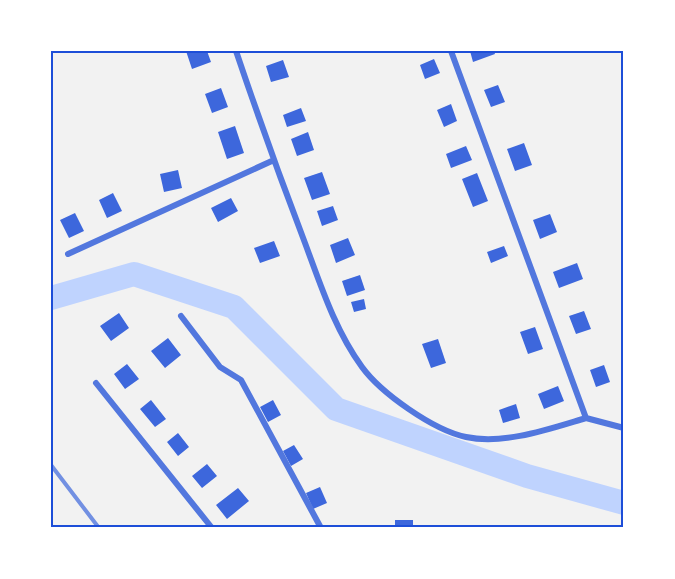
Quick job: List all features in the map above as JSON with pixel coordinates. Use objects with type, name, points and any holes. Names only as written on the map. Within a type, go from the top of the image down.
[{"type":"street","points":[[236,51],[333,317],[362,368],[388,393],[439,427],[466,437],[496,438],[542,431],[585,418],[624,428]]},
{"type":"street","points":[[451,51],[585,418]]},
{"type":"street","points":[[68,254],[274,160]]},
{"type":"street","points":[[181,316],[220,367],[241,380],[321,528]]},
{"type":"street","points":[[96,383],[212,528]]},
{"type":"building","points":[[186,51],[207,51],[211,62],[192,69]]},
{"type":"building","points":[[470,51],[494,51],[495,54],[473,62]]},
{"type":"building","points":[[434,59],[440,73],[425,79],[420,65]]},
{"type":"building","points":[[283,60],[289,77],[271,82],[266,66]]},
{"type":"building","points":[[498,85],[505,102],[491,107],[484,90]]},
{"type":"building","points":[[221,88],[228,107],[212,113],[205,94]]},
{"type":"building","points":[[451,104],[457,121],[444,127],[437,110]]},
{"type":"building","points":[[301,108],[306,121],[287,127],[283,115]]},
{"type":"building","points":[[235,126],[244,153],[227,159],[218,132]]},
{"type":"building","points":[[308,132],[314,150],[297,156],[291,139]]},
{"type":"building","points":[[524,143],[532,165],[515,171],[507,149]]},
{"type":"building","points":[[466,146],[472,160],[451,168],[446,154]]},
{"type":"building","points":[[178,170],[182,188],[164,192],[160,174]]},
{"type":"building","points":[[322,172],[330,194],[312,200],[304,178]]},
{"type":"building","points":[[477,173],[488,201],[473,207],[462,179]]},
{"type":"building","points":[[113,193],[122,211],[107,218],[99,200]]},
{"type":"building","points":[[231,198],[238,211],[218,222],[211,208]]},
{"type":"building","points":[[333,206],[338,220],[322,226],[317,211]]},
{"type":"building","points":[[75,213],[84,231],[69,238],[60,220]]},
{"type":"building","points":[[550,214],[557,232],[540,239],[533,220]]},
{"type":"building","points":[[348,238],[355,255],[336,263],[330,245]]},
{"type":"building","points":[[274,241],[280,256],[260,263],[254,248]]},
{"type":"building","points":[[504,246],[508,256],[491,263],[487,252]]},
{"type":"building","points":[[577,263],[583,279],[559,288],[553,272]]},
{"type":"building","points":[[360,275],[365,290],[347,296],[342,281]]},
{"type":"building","points":[[364,299],[366,309],[354,312],[351,302]]},
{"type":"building","points":[[584,311],[591,329],[576,334],[569,316]]},
{"type":"building","points":[[119,313],[129,328],[111,341],[100,326]]},
{"type":"building","points":[[535,327],[543,349],[528,354],[520,332]]},
{"type":"building","points":[[168,338],[181,355],[165,368],[151,351]]},
{"type":"building","points":[[438,339],[446,363],[431,368],[422,344]]},
{"type":"building","points":[[127,364],[139,379],[125,389],[114,374]]},
{"type":"building","points":[[604,365],[610,382],[596,387],[590,370]]},
{"type":"building","points":[[558,386],[564,401],[544,409],[538,394]]},
{"type":"building","points":[[151,400],[166,419],[155,427],[140,409]]},
{"type":"building","points":[[273,400],[281,415],[268,422],[260,407]]},
{"type":"building","points":[[516,404],[520,418],[503,423],[499,410]]},
{"type":"building","points":[[178,433],[189,447],[178,456],[167,442]]},
{"type":"building","points":[[294,445],[303,459],[291,466],[283,451]]},
{"type":"building","points":[[207,464],[217,476],[202,488],[192,476]]},
{"type":"building","points":[[320,487],[327,503],[313,509],[306,493]]},
{"type":"building","points":[[238,488],[249,501],[227,519],[216,505]]},
{"type":"building","points":[[395,520],[413,520],[413,528],[395,528]]},
{"type":"waterway","points":[[51,298],[134,274],[234,307],[336,409],[527,476],[624,503]]},
{"type":"railway","points":[[51,465],[99,528]]}]
